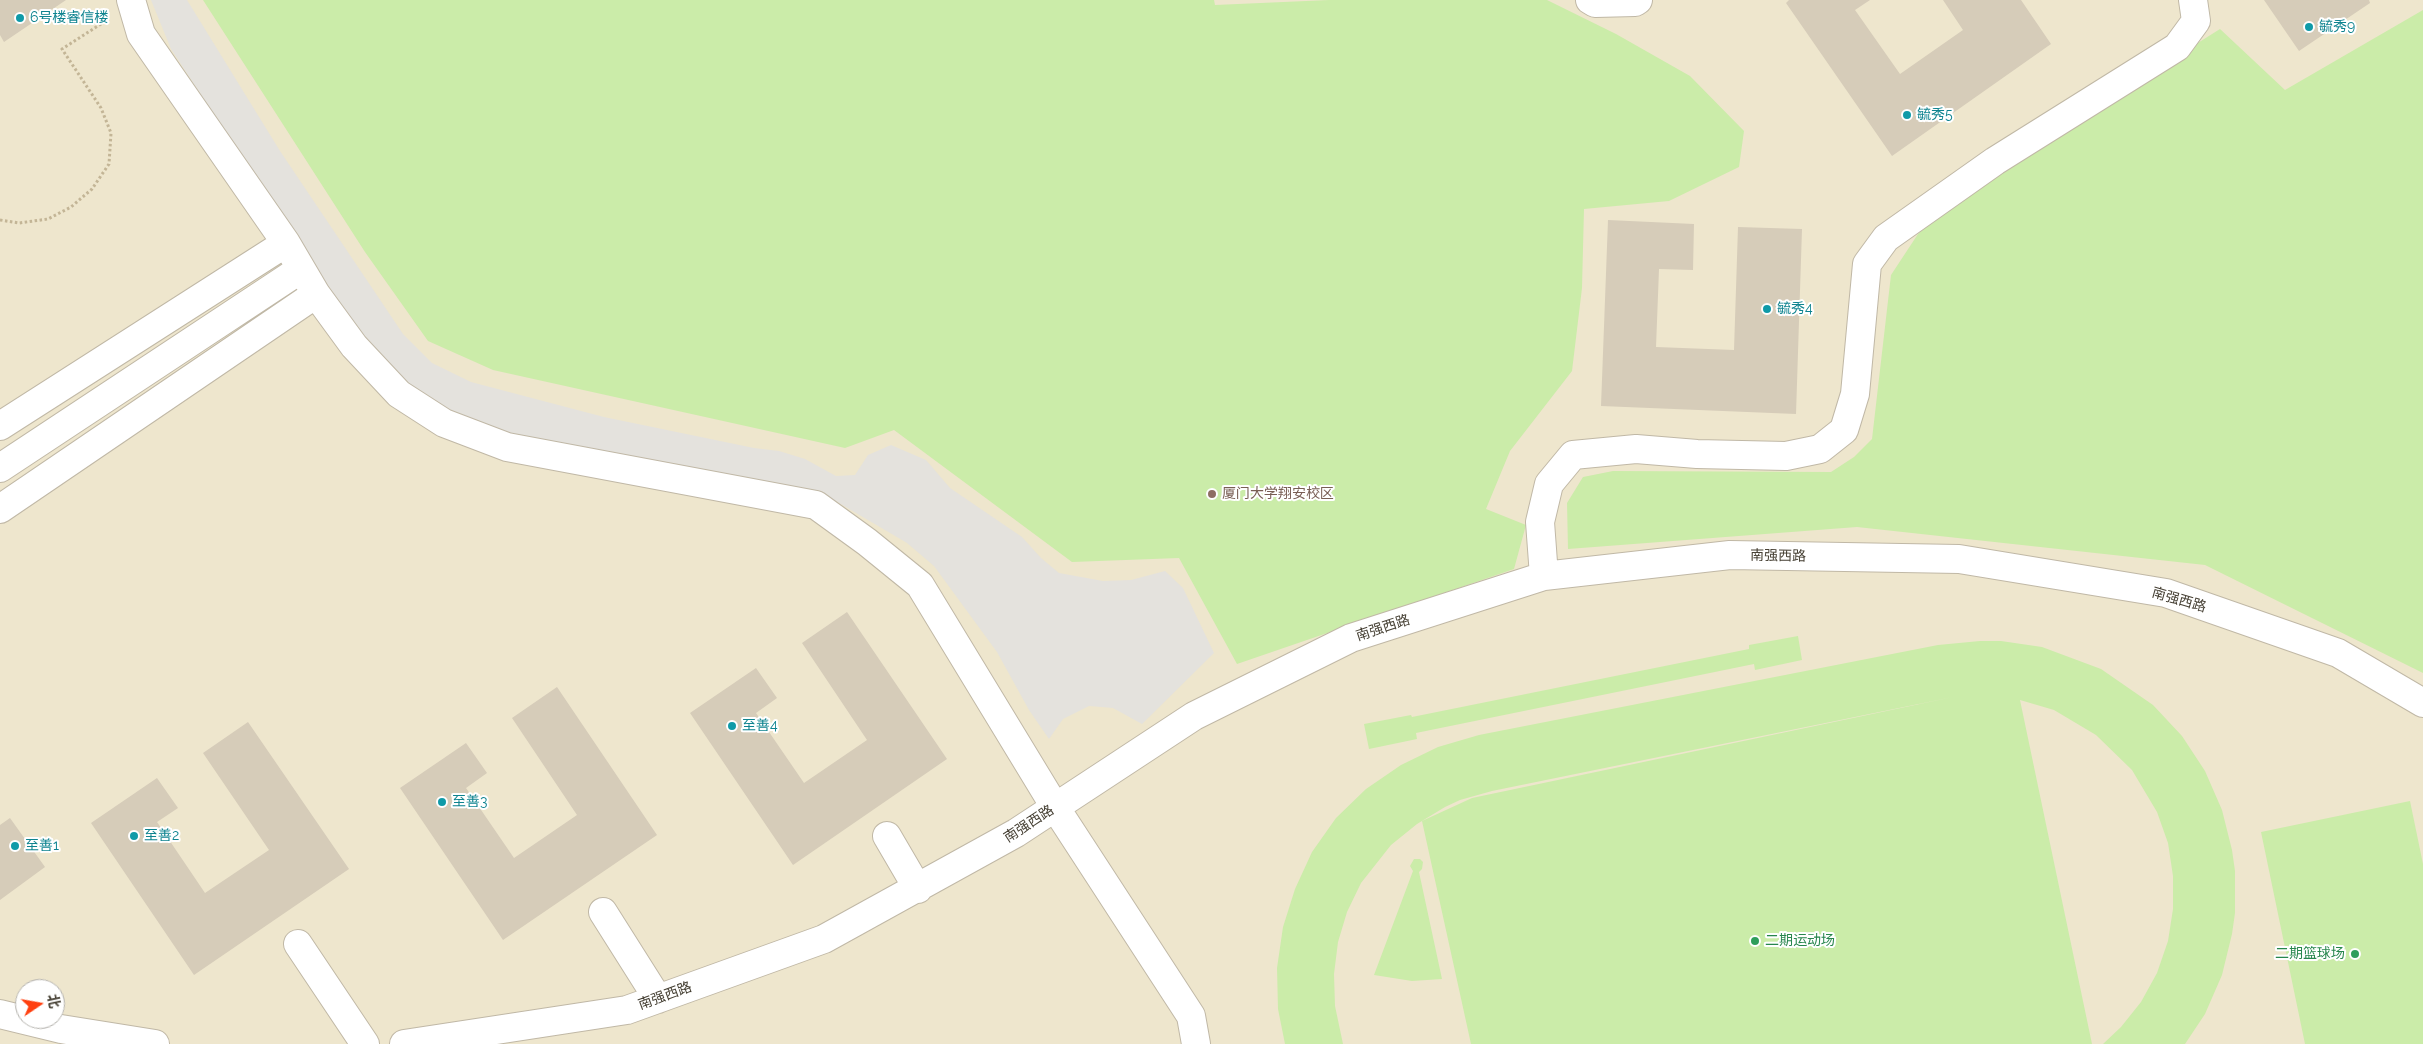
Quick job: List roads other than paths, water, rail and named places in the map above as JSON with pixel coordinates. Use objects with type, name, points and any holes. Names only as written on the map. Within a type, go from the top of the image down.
[{"type":"street","points":[[1590,0],[1595,2],[1635,2],[1638,0]]},
{"type":"street","points":[[1544,576],[1540,522],[1550,484],[1573,455],[1636,448],[1697,454],[1786,456],[1820,449],[1844,430],[1855,394],[1867,264],[1886,238],[1995,160],[2177,47],[2196,21],[2193,0]]},
{"type":"street","points":[[132,2],[141,34],[286,243],[316,294],[354,346],[399,394],[444,423],[507,447],[816,505],[867,542],[920,585],[1055,807],[1191,1016],[1196,1044]]},
{"type":"street","points":[[0,426],[286,243]]},
{"type":"street","points":[[0,468],[301,268]]},
{"type":"street","points":[[0,509],[316,294]]},
{"type":"street","points":[[87,369],[106,397]]},
{"type":"street","name":"南强西路","points":[[404,1044],[627,1010],[824,939],[918,889],[1016,833],[1194,716],[1350,638],[1544,576],[1730,554],[1959,559],[2166,593],[2338,653],[2423,702]]},
{"type":"street","points":[[887,836],[918,889]]},
{"type":"street","points":[[603,912],[658,999]]},
{"type":"street","points":[[298,944],[365,1044]]},
{"type":"street","points":[[0,1014],[61,1029],[155,1044]]},
{"type":"place","name":"6号楼睿信楼","points":[[20,18]]},
{"type":"place","name":"毓秀9","points":[[2309,27]]},
{"type":"place","name":"毓秀5","points":[[1907,115]]},
{"type":"place","name":"毓秀4","points":[[1767,309]]},
{"type":"place","name":"厦门大学翔安校区","points":[[1212,494]]},
{"type":"place","name":"至善4","points":[[732,726]]},
{"type":"place","name":"至善3","points":[[442,802]]},
{"type":"place","name":"至善2","points":[[134,836]]},
{"type":"place","name":"至善1","points":[[15,846]]},
{"type":"place","name":"二期运动场","points":[[1755,941]]},
{"type":"place","name":"二期篮球场","points":[[2355,954]]}]
